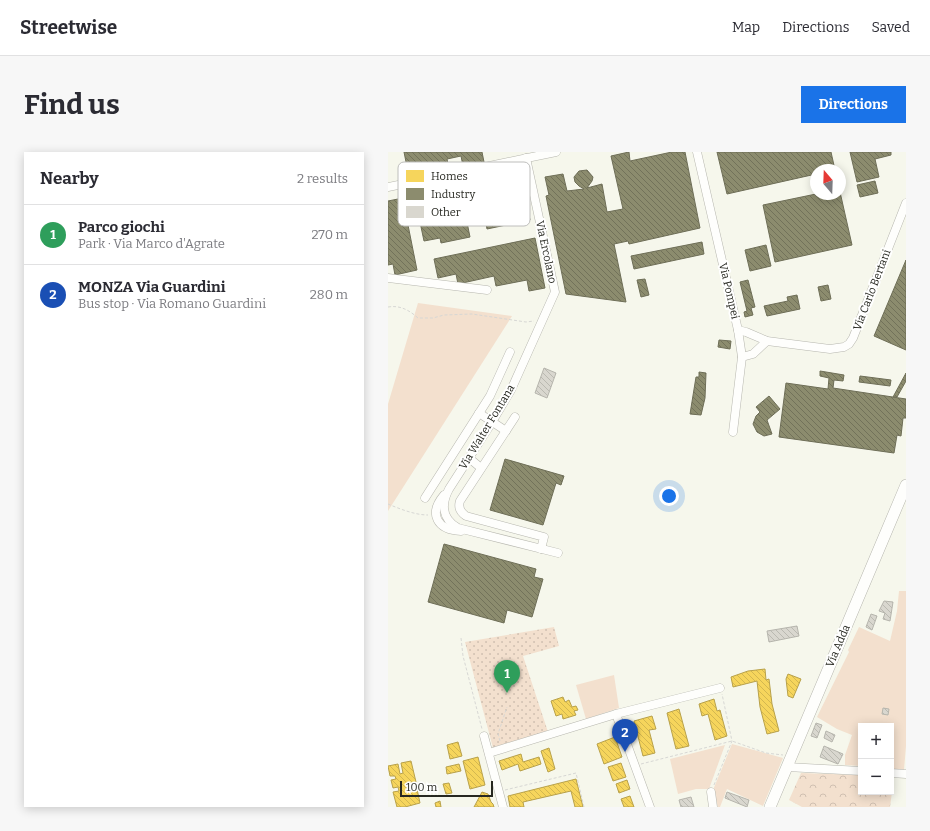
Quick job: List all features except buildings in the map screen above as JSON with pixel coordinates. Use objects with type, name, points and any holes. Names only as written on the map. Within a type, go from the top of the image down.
[{"type":"main road","name":"Via Adda","points":[[770,807],[906,485]]},
{"type":"street","points":[[507,162],[556,152]]},
{"type":"street","name":"Via Pompei","points":[[697,152],[738,330],[742,357],[733,432]]},
{"type":"street","name":"Via Ercolano","points":[[526,158],[527,162]]},
{"type":"street","name":"Via Ercolano","points":[[530,176],[555,292],[542,319]]},
{"type":"street","points":[[388,187],[398,185]]},
{"type":"street","name":"Via Carlo Bertani","points":[[738,330],[767,341],[830,349],[844,347],[849,344],[853,338],[906,203]]},
{"type":"street","points":[[388,278],[487,290]]},
{"type":"street","name":"Via Walter Fontana","points":[[469,531],[452,531],[445,528],[438,522],[436,512],[439,502],[469,458],[511,390],[542,319]]},
{"type":"street","points":[[742,357],[753,354],[767,341]]},
{"type":"street","points":[[425,498],[490,396],[510,352]]},
{"type":"street","points":[[479,413],[506,431]]},
{"type":"street","points":[[515,417],[481,468],[459,506],[461,512],[466,516],[544,537],[541,550]]},
{"type":"street","points":[[469,458],[481,468]]},
{"type":"street","points":[[439,476],[451,486]]},
{"type":"street","name":"Via Walter Fontana","points":[[451,486],[444,503],[444,511],[446,517],[455,526],[541,550],[558,553]]},
{"type":"street","points":[[489,753],[503,750],[616,714],[720,688]]},
{"type":"street","points":[[616,714],[650,807]]},
{"type":"street","points":[[484,736],[503,807]]},
{"type":"street","points":[[789,762],[858,771]]},
{"type":"street","points":[[894,773],[906,774]]},
{"type":"street","points":[[710,792],[713,807]]},
{"type":"path","points":[[388,307],[396,305],[409,311],[418,318],[472,314],[526,322],[542,319]]},
{"type":"path","points":[[388,504],[423,515],[436,512]]},
{"type":"path","points":[[461,638],[463,656],[484,736]]},
{"type":"path","points":[[710,792],[732,740],[720,688]]},
{"type":"path","points":[[503,750],[498,734],[507,707]]},
{"type":"path","points":[[635,766],[732,740],[766,753],[786,755],[789,762]]},
{"type":"path","points":[[499,791],[576,773],[584,807]]},
{"type":"green space","points":[[418,303],[512,316],[388,511],[388,404]]},
{"type":"green space","points":[[899,591],[906,591],[906,746],[904,770],[894,769],[894,723],[858,723],[858,766],[845,765],[845,755],[852,735],[837,729],[817,717],[849,652],[848,650],[859,627],[890,641],[897,611]]},
{"type":"green space","points":[[554,627],[559,646],[523,656],[548,732],[493,748],[465,642]]},
{"type":"green space","points":[[614,675],[619,708],[586,719],[576,685]]},
{"type":"green space","points":[[732,744],[783,758],[763,806],[727,789],[720,807],[718,807],[713,790]]},
{"type":"green space","points":[[725,745],[709,789],[696,789],[678,794],[670,759]]},
{"type":"green space","points":[[801,773],[858,775],[858,795],[892,795],[890,807],[802,807],[789,800]]},
{"type":"place","name":"Parco giochi","points":[[507,693]]},
{"type":"place","name":"MONZA Via Guardini","points":[[625,752]]}]
